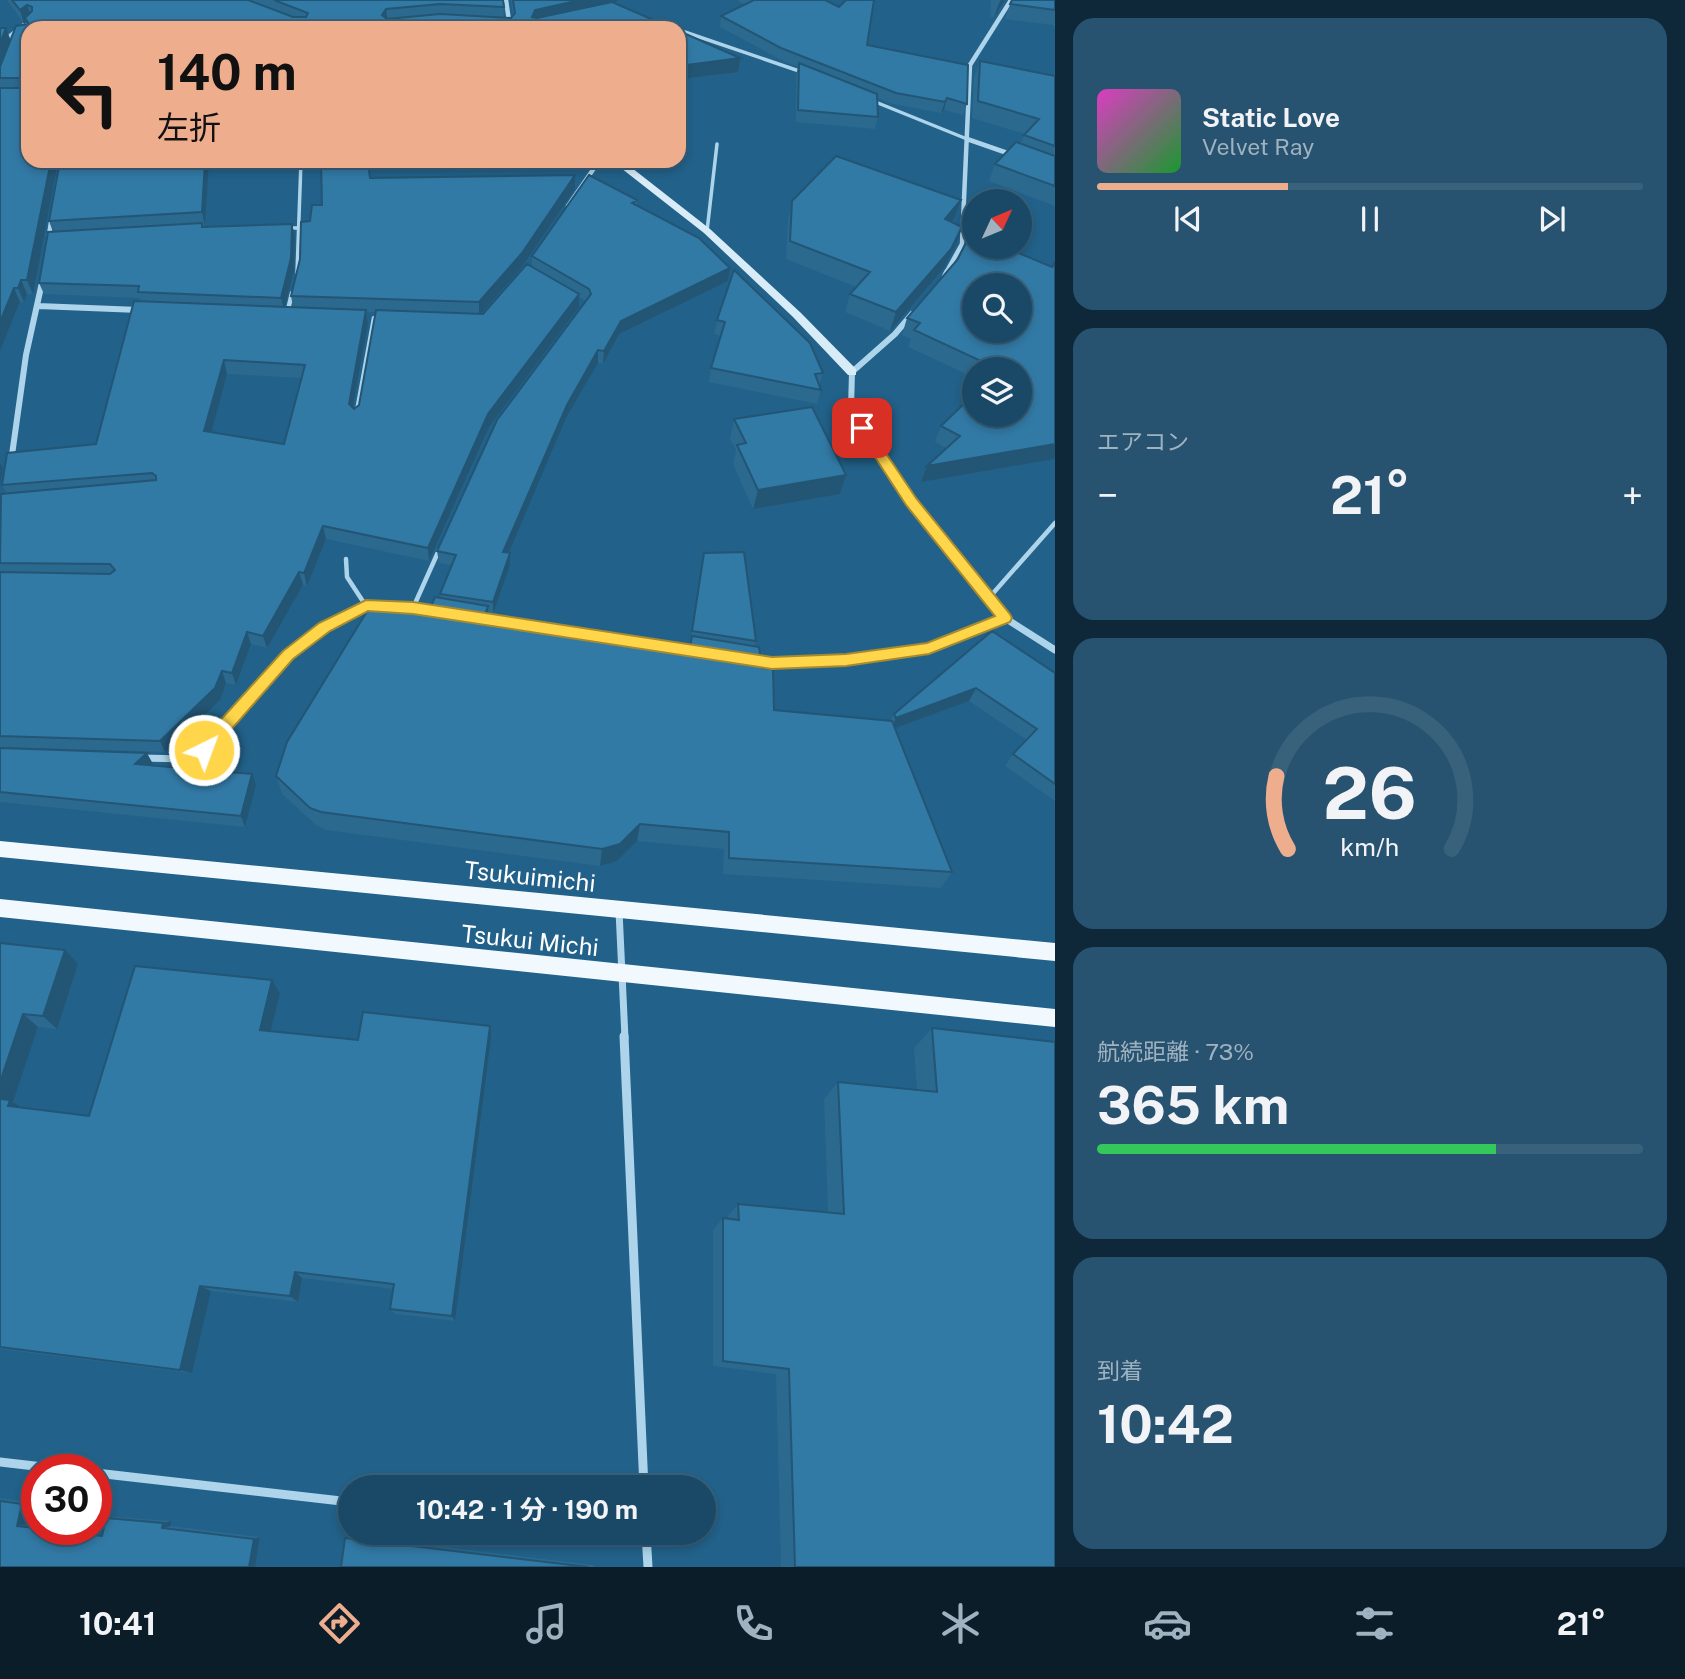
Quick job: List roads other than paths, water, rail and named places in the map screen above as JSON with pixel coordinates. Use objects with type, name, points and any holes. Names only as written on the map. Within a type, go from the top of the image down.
[{"type":"main road","name":"Tsukuimichi","points":[[0,849],[1055,953]]},
{"type":"main road","name":"Tsukui Michi","points":[[0,908],[622,975],[1055,1018]]},
{"type":"street","points":[[506,0],[509,21]]},
{"type":"street","points":[[937,286],[945,277],[962,244],[971,65],[1011,0]]},
{"type":"street","points":[[968,139],[1017,157]]},
{"type":"street","points":[[562,214],[594,168]]},
{"type":"street","points":[[627,168],[684,210],[797,315],[852,372],[851,408],[873,448],[911,502],[1005,618],[1055,650]]},
{"type":"street","points":[[47,253],[53,205]]},
{"type":"street","points":[[9,476],[26,355],[44,266]]},
{"type":"street","points":[[852,372],[895,334],[920,305]]},
{"type":"street","points":[[38,306],[149,310]]},
{"type":"street","points":[[273,315],[300,316]]},
{"type":"street","points":[[362,318],[387,319]]},
{"type":"street","points":[[132,757],[186,759],[204,750],[288,655],[324,627],[366,606],[441,612]]},
{"type":"street","points":[[744,659],[772,663],[846,660],[929,648],[1005,618]]},
{"type":"street","points":[[619,910],[643,1475]]},
{"type":"street","points":[[0,1462],[21,1464]]},
{"type":"street","points":[[112,1475],[338,1501]]},
{"type":"street","points":[[647,1545],[648,1567]]},
{"type":"lane","points":[[647,18],[655,21]]},
{"type":"lane","points":[[686,32],[802,72]]},
{"type":"lane","points":[[865,98],[968,139]]},
{"type":"lane","points":[[707,231],[717,144]]},
{"type":"lane","points":[[287,315],[298,272],[301,168]]},
{"type":"lane","points":[[275,228],[300,228]]},
{"type":"lane","points":[[356,418],[374,318]]},
{"type":"lane","points":[[988,599],[1055,523]]},
{"type":"lane","points":[[413,608],[442,545]]},
{"type":"lane","points":[[346,559],[347,577],[366,606]]},
{"type":"waterway","points":[[31,21],[48,0]]},
{"type":"waterway","points":[[0,59],[7,40],[21,29]]}]
